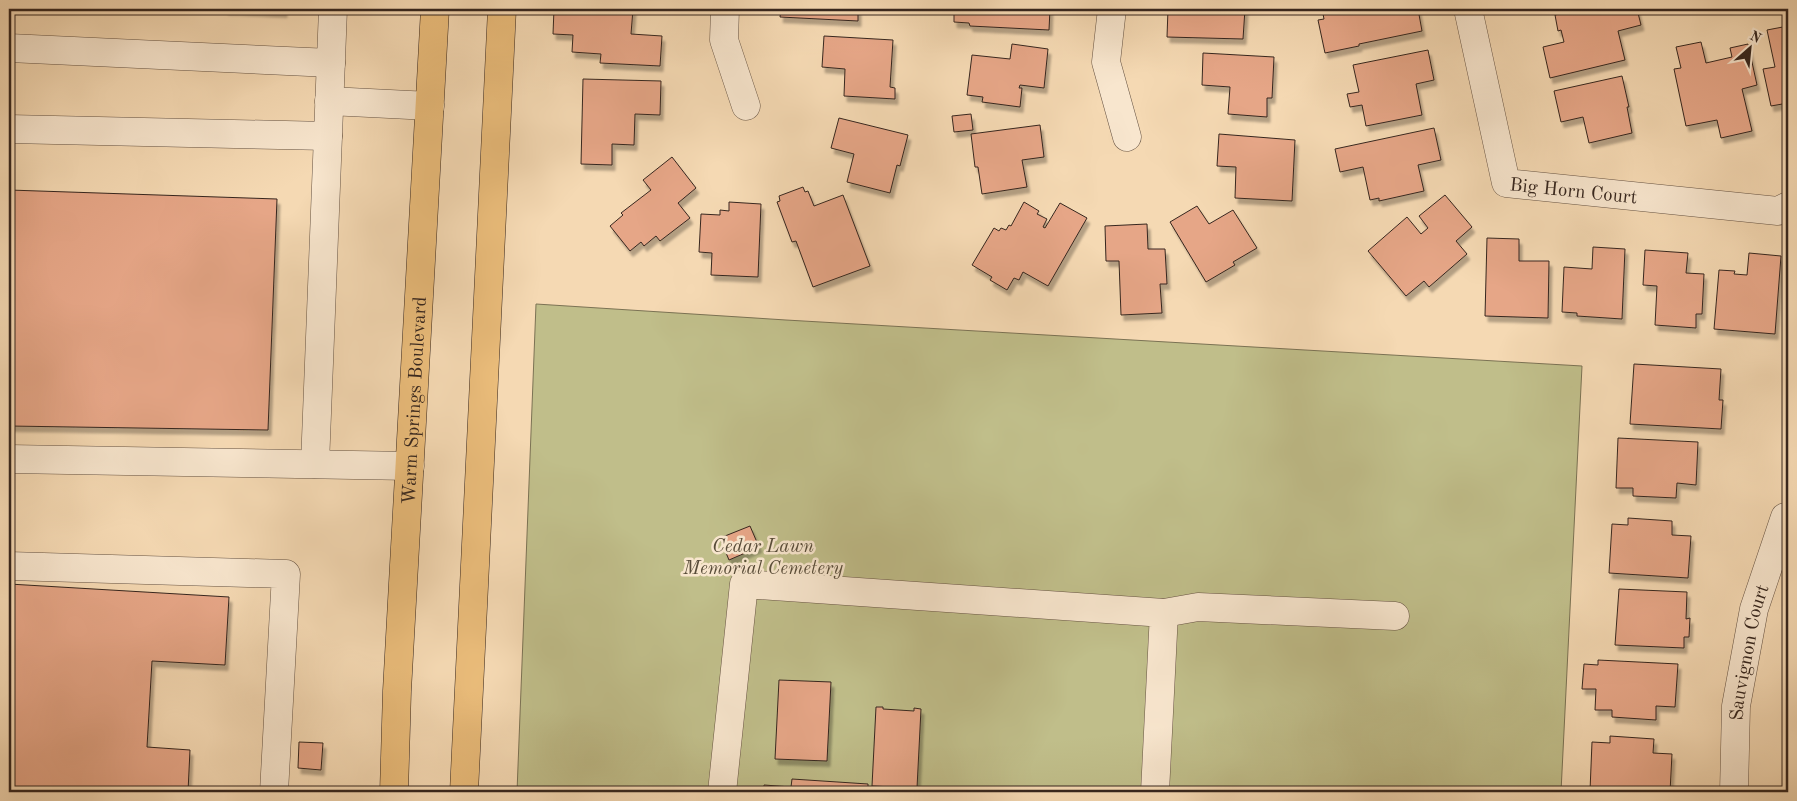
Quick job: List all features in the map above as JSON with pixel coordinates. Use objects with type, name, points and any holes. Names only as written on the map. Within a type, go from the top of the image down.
[{"type":"main road","name":"Warm Springs Boulevard","points":[[394,792],[397,691],[435,9]]},
{"type":"main road","points":[[464,792],[502,9]]},
{"type":"street","points":[[314,464],[333,9]]},
{"type":"street","points":[[725,9],[724,40],[746,106]]},
{"type":"street","points":[[1112,9],[1106,62],[1128,137]]},
{"type":"street","name":"Big Horn Court","points":[[1468,9],[1506,183],[1778,211],[1788,206]]},
{"type":"street","points":[[9,48],[331,63]]},
{"type":"street","points":[[329,102],[430,106]]},
{"type":"street","points":[[9,129],[328,136]]},
{"type":"street","points":[[9,459],[410,466]]},
{"type":"street","name":"Sauvignon Court","points":[[1734,792],[1736,706],[1754,608],[1784,517]]},
{"type":"street","points":[[9,566],[286,574],[274,792]]},
{"type":"street","points":[[722,792],[744,584],[1164,614],[1198,608],[1396,616]]},
{"type":"street","points":[[1155,792],[1164,614]]},
{"type":"green space","name":"Cedar Lawn Memorial Cemetery","points":[[536,304],[1582,366],[1561,792],[517,792]]},
{"type":"building","points":[[225,9],[284,9],[284,12]]},
{"type":"building","points":[[554,9],[633,9],[631,34],[662,36],[660,66],[600,63],[601,54],[572,52],[573,35],[553,34]]},
{"type":"building","points":[[781,9],[858,9],[858,21],[780,17]]},
{"type":"building","points":[[954,9],[1050,9],[1049,30],[970,26],[969,23],[954,22]]},
{"type":"building","points":[[1168,9],[1245,9],[1243,39],[1167,37]]},
{"type":"building","points":[[1322,9],[1418,9],[1422,31],[1325,53],[1318,20],[1324,19]]},
{"type":"building","points":[[1581,9],[1637,9],[1641,25],[1618,31],[1625,60],[1550,78],[1543,47],[1564,42],[1561,30],[1558,31],[1555,15]]},
{"type":"building","points":[[1788,26],[1788,103],[1771,106],[1763,69],[1775,67],[1767,30]]},
{"type":"building","points":[[824,36],[893,40],[890,87],[895,88],[895,99],[844,96],[845,69],[822,67]]},
{"type":"building","points":[[1701,42],[1706,63],[1732,57],[1730,48],[1748,44],[1757,85],[1742,89],[1752,131],[1721,138],[1717,120],[1686,126],[1674,69],[1681,68],[1676,47]]},
{"type":"building","points":[[1012,44],[1048,49],[1044,88],[1020,85],[1019,88],[1022,88],[1020,107],[982,102],[983,97],[967,95],[972,55],[1010,59]]},
{"type":"building","points":[[1428,50],[1434,80],[1416,84],[1422,115],[1366,126],[1362,105],[1350,107],[1347,94],[1359,92],[1353,65]]},
{"type":"building","points":[[1203,53],[1274,57],[1272,98],[1267,98],[1267,117],[1228,114],[1230,87],[1202,85]]},
{"type":"building","points":[[1622,76],[1629,107],[1627,107],[1632,133],[1589,143],[1583,117],[1561,122],[1554,91]]},
{"type":"building","points":[[583,79],[661,81],[660,115],[635,114],[634,145],[612,144],[612,165],[581,164]]},
{"type":"building","points":[[971,114],[973,130],[954,132],[952,116]]},
{"type":"building","points":[[839,118],[908,135],[900,166],[897,165],[890,193],[847,182],[854,154],[831,148]]},
{"type":"building","points":[[1040,125],[1044,157],[1022,160],[1027,187],[982,194],[978,167],[975,167],[971,134]]},
{"type":"building","points":[[1434,128],[1441,160],[1418,165],[1424,191],[1379,201],[1379,198],[1370,200],[1363,167],[1340,172],[1335,149]]},
{"type":"building","points":[[1219,134],[1295,140],[1292,201],[1235,198],[1236,167],[1217,166]]},
{"type":"building","points":[[672,157],[696,188],[678,203],[690,218],[660,241],[656,236],[644,246],[641,242],[630,251],[610,226],[623,215],[621,213],[651,190],[643,180]]},
{"type":"building","points":[[803,187],[805,192],[808,191],[814,206],[843,195],[870,266],[813,287],[796,241],[792,242],[777,202],[780,201],[779,196]]},
{"type":"building","points":[[9,190],[277,199],[268,430],[9,426]]},
{"type":"building","points":[[1445,195],[1472,227],[1456,241],[1467,254],[1429,287],[1424,281],[1406,296],[1368,251],[1407,217],[1421,234],[1428,228],[1419,216]]},
{"type":"building","points":[[729,202],[761,204],[758,277],[711,275],[712,253],[699,252],[701,214],[720,215],[720,210],[729,211]]},
{"type":"building","points":[[1024,202],[1039,211],[1037,214],[1047,219],[1043,227],[1045,228],[1060,203],[1087,218],[1048,286],[1023,272],[1019,280],[1014,278],[1007,290],[990,280],[992,277],[972,265],[994,228],[999,231],[1001,228],[1006,230],[1009,225],[1011,226]]},
{"type":"building","points":[[1197,206],[1209,224],[1233,210],[1257,248],[1233,262],[1235,265],[1206,282],[1170,222]]},
{"type":"building","points":[[1147,224],[1148,249],[1165,249],[1167,284],[1160,284],[1162,313],[1121,315],[1119,261],[1106,261],[1105,226]]},
{"type":"building","points":[[1487,238],[1519,239],[1519,261],[1549,261],[1548,318],[1485,316]]},
{"type":"building","points":[[1593,247],[1625,249],[1622,319],[1577,316],[1577,313],[1562,312],[1564,267],[1592,269]]},
{"type":"building","points":[[1645,250],[1688,253],[1686,273],[1704,274],[1702,314],[1696,314],[1696,328],[1655,325],[1657,286],[1643,285]]},
{"type":"building","points":[[1749,253],[1781,256],[1775,334],[1714,329],[1719,270],[1735,271],[1734,274],[1747,275]]},
{"type":"building","points":[[1634,364],[1721,369],[1719,400],[1723,400],[1721,429],[1630,424]]},
{"type":"building","points":[[1618,438],[1698,442],[1696,485],[1677,483],[1676,498],[1633,496],[1633,488],[1616,488]]},
{"type":"building","points":[[1628,518],[1672,521],[1672,535],[1691,536],[1688,578],[1609,573],[1612,524],[1628,525]]},
{"type":"building","points":[[750,526],[759,547],[729,560],[720,538]]},
{"type":"building","points":[[9,584],[229,597],[225,665],[152,661],[147,747],[190,750],[188,792],[9,792]]},
{"type":"building","points":[[1619,589],[1687,592],[1686,619],[1690,618],[1689,637],[1684,637],[1684,648],[1615,645]]},
{"type":"building","points":[[1598,660],[1678,664],[1675,707],[1656,706],[1656,720],[1612,717],[1612,710],[1595,710],[1596,689],[1582,689],[1584,664],[1598,665]]},
{"type":"building","points":[[779,680],[831,682],[827,761],[775,759]]},
{"type":"building","points":[[876,707],[914,711],[914,708],[921,709],[917,788],[872,786]]},
{"type":"building","points":[[1610,736],[1654,739],[1653,753],[1672,754],[1670,792],[1590,791],[1592,742],[1610,743]]},
{"type":"building","points":[[299,742],[323,743],[321,770],[298,768]]},
{"type":"building","points":[[792,779],[868,784],[868,792],[764,792],[764,785],[791,787]]}]
